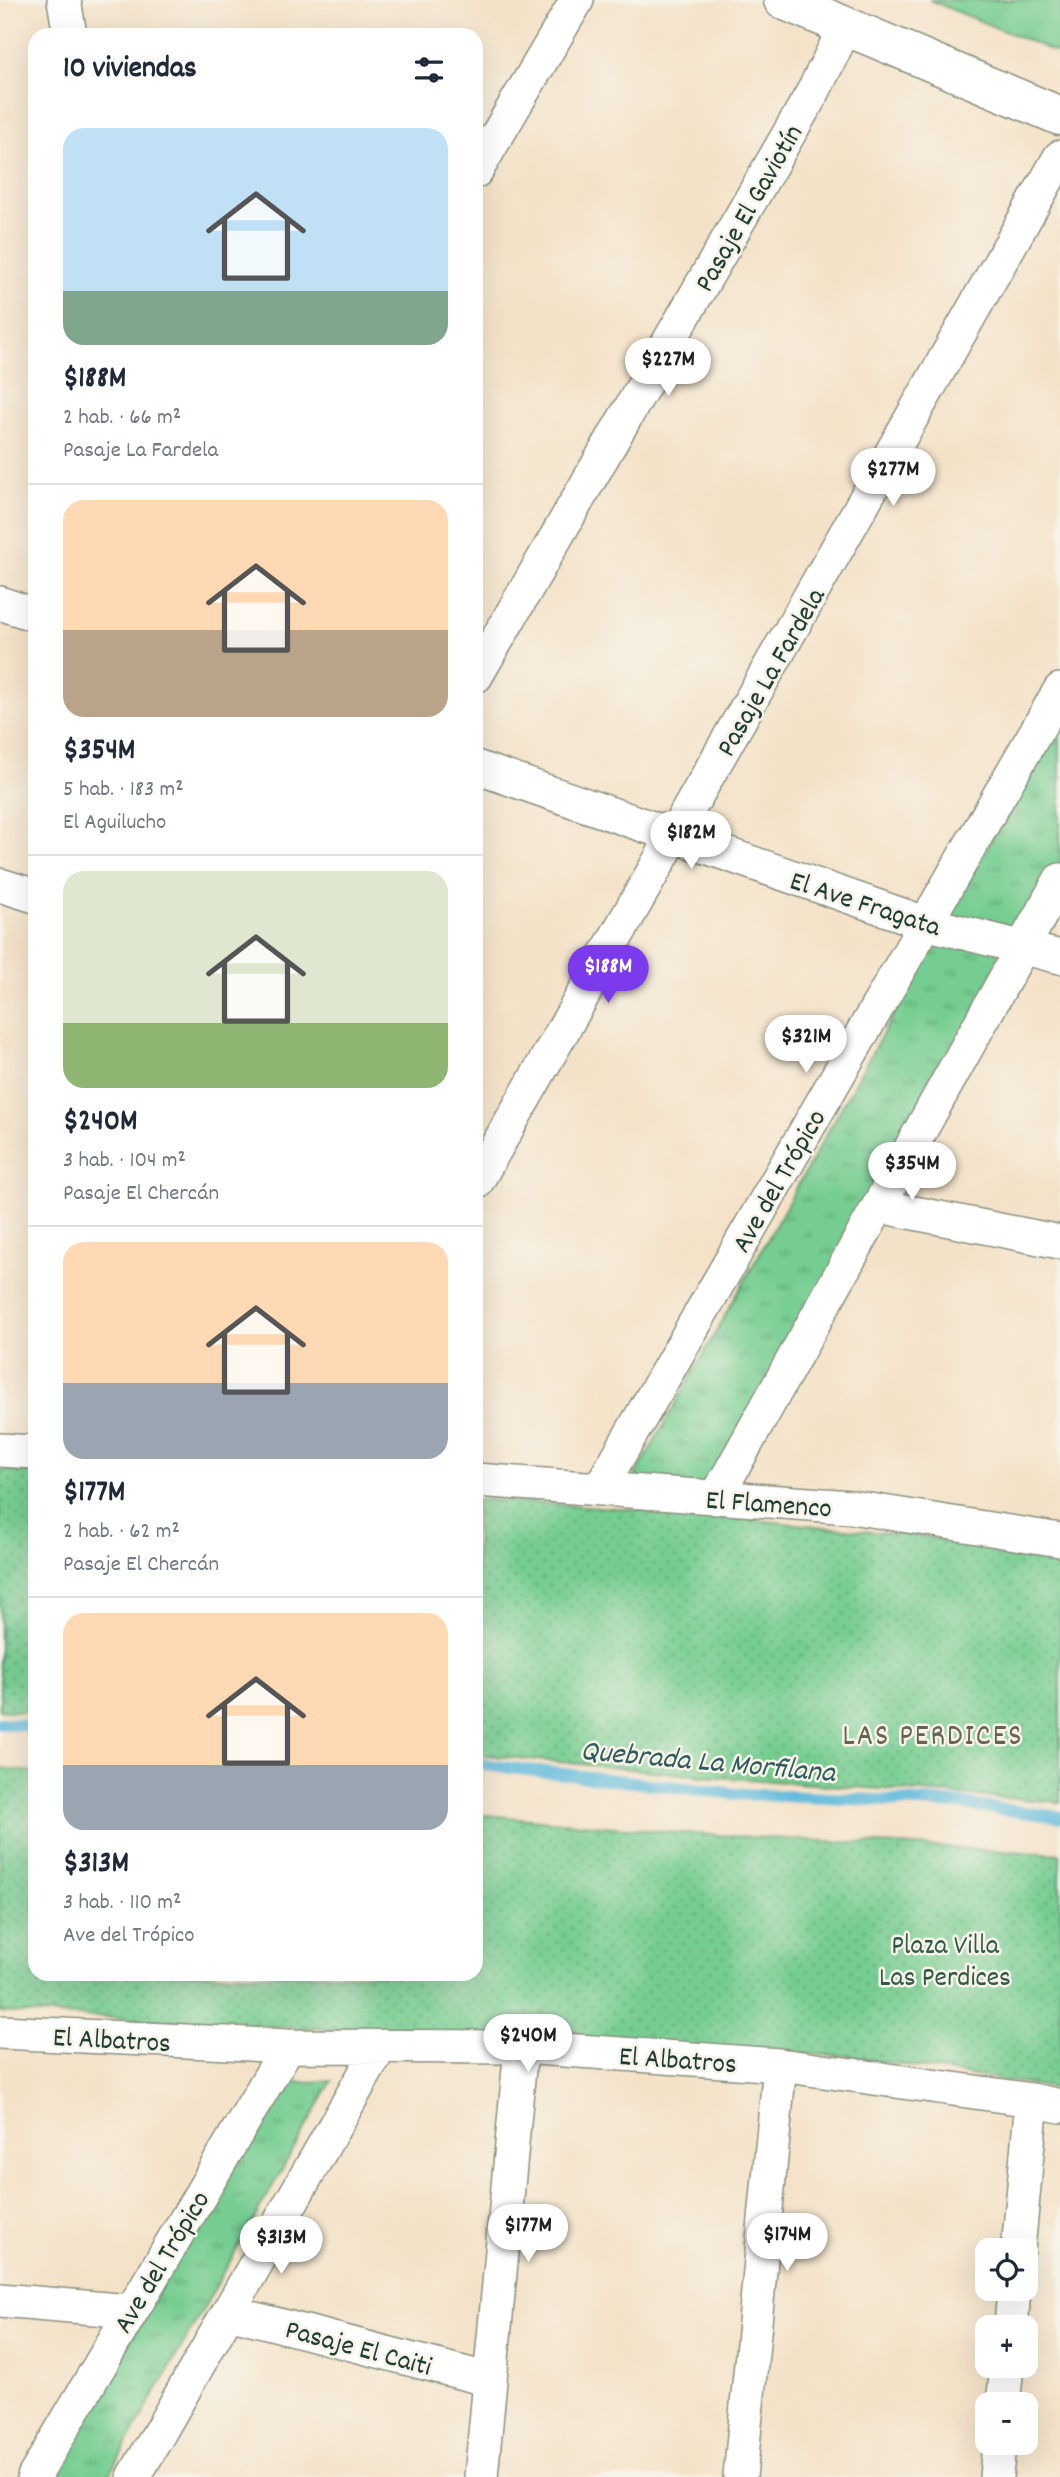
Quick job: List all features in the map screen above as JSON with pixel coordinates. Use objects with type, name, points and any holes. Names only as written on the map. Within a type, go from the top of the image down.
[{"type":"street","points":[[64,0],[69,28]]},
{"type":"street","points":[[483,159],[577,0]]},
{"type":"street","points":[[783,0],[1060,116]]},
{"type":"street","name":"Pasaje El Gaviotín","points":[[483,664],[806,104],[846,26]]},
{"type":"street","name":"Pasaje La Fardela","points":[[483,1171],[1060,157]]},
{"type":"street","points":[[0,603],[28,613]]},
{"type":"street","name":"Ave del Trópico","points":[[600,1488],[1060,690]]},
{"type":"street","name":"El Ave Fragata","points":[[483,769],[925,923],[1060,957]]},
{"type":"street","points":[[716,1498],[1060,880]]},
{"type":"street","points":[[0,885],[28,895]]},
{"type":"street","points":[[879,1206],[1060,1242]]},
{"type":"street","points":[[0,1450],[28,1451]]},
{"type":"street","name":"El Flamenco","points":[[483,1480],[851,1507],[1060,1540]]},
{"type":"street","name":"El Albatros","points":[[0,2032],[288,2046],[522,2047],[780,2065],[1046,2103]]},
{"type":"street","name":"Ave del Trópico","points":[[34,2477],[288,2046]]},
{"type":"street","points":[[134,2477],[380,2047]]},
{"type":"street","points":[[481,2477],[522,2047]]},
{"type":"street","points":[[740,2477],[780,2065]]},
{"type":"street","points":[[1020,2238],[1046,2103]]},
{"type":"street","points":[[0,2300],[130,2311]]},
{"type":"street","name":"Pasaje El Caiti","points":[[229,2312],[490,2380]]},
{"type":"street","points":[[996,2477],[998,2455]]},
{"type":"green space","points":[[929,0],[1060,0],[1060,54]]},
{"type":"green space","points":[[1060,717],[1060,862],[709,1490],[629,1487]]},
{"type":"green space","points":[[0,1470],[28,1472],[28,1712],[0,1710]]},
{"type":"green space","points":[[483,1499],[677,1512],[925,1537],[1060,1559],[1060,1802],[703,1776],[483,1755]]},
{"type":"green space","name":"Plaza Villa Las Perdices","points":[[0,1769],[28,1771],[28,1981],[483,1981],[483,1815],[678,1833],[1060,1854],[1060,2089],[847,2056],[0,2012]]},
{"type":"green space","points":[[332,2081],[108,2477],[54,2477],[277,2083]]},
{"type":"waterway","name":"Quebrada La Morfilana","points":[[0,1723],[28,1725]]},
{"type":"waterway","name":"Quebrada La Morfilana","points":[[483,1765],[736,1794],[962,1804],[1060,1817]]},
{"type":"district","name":"LAS PERDICES","points":[[933,1734]]}]
